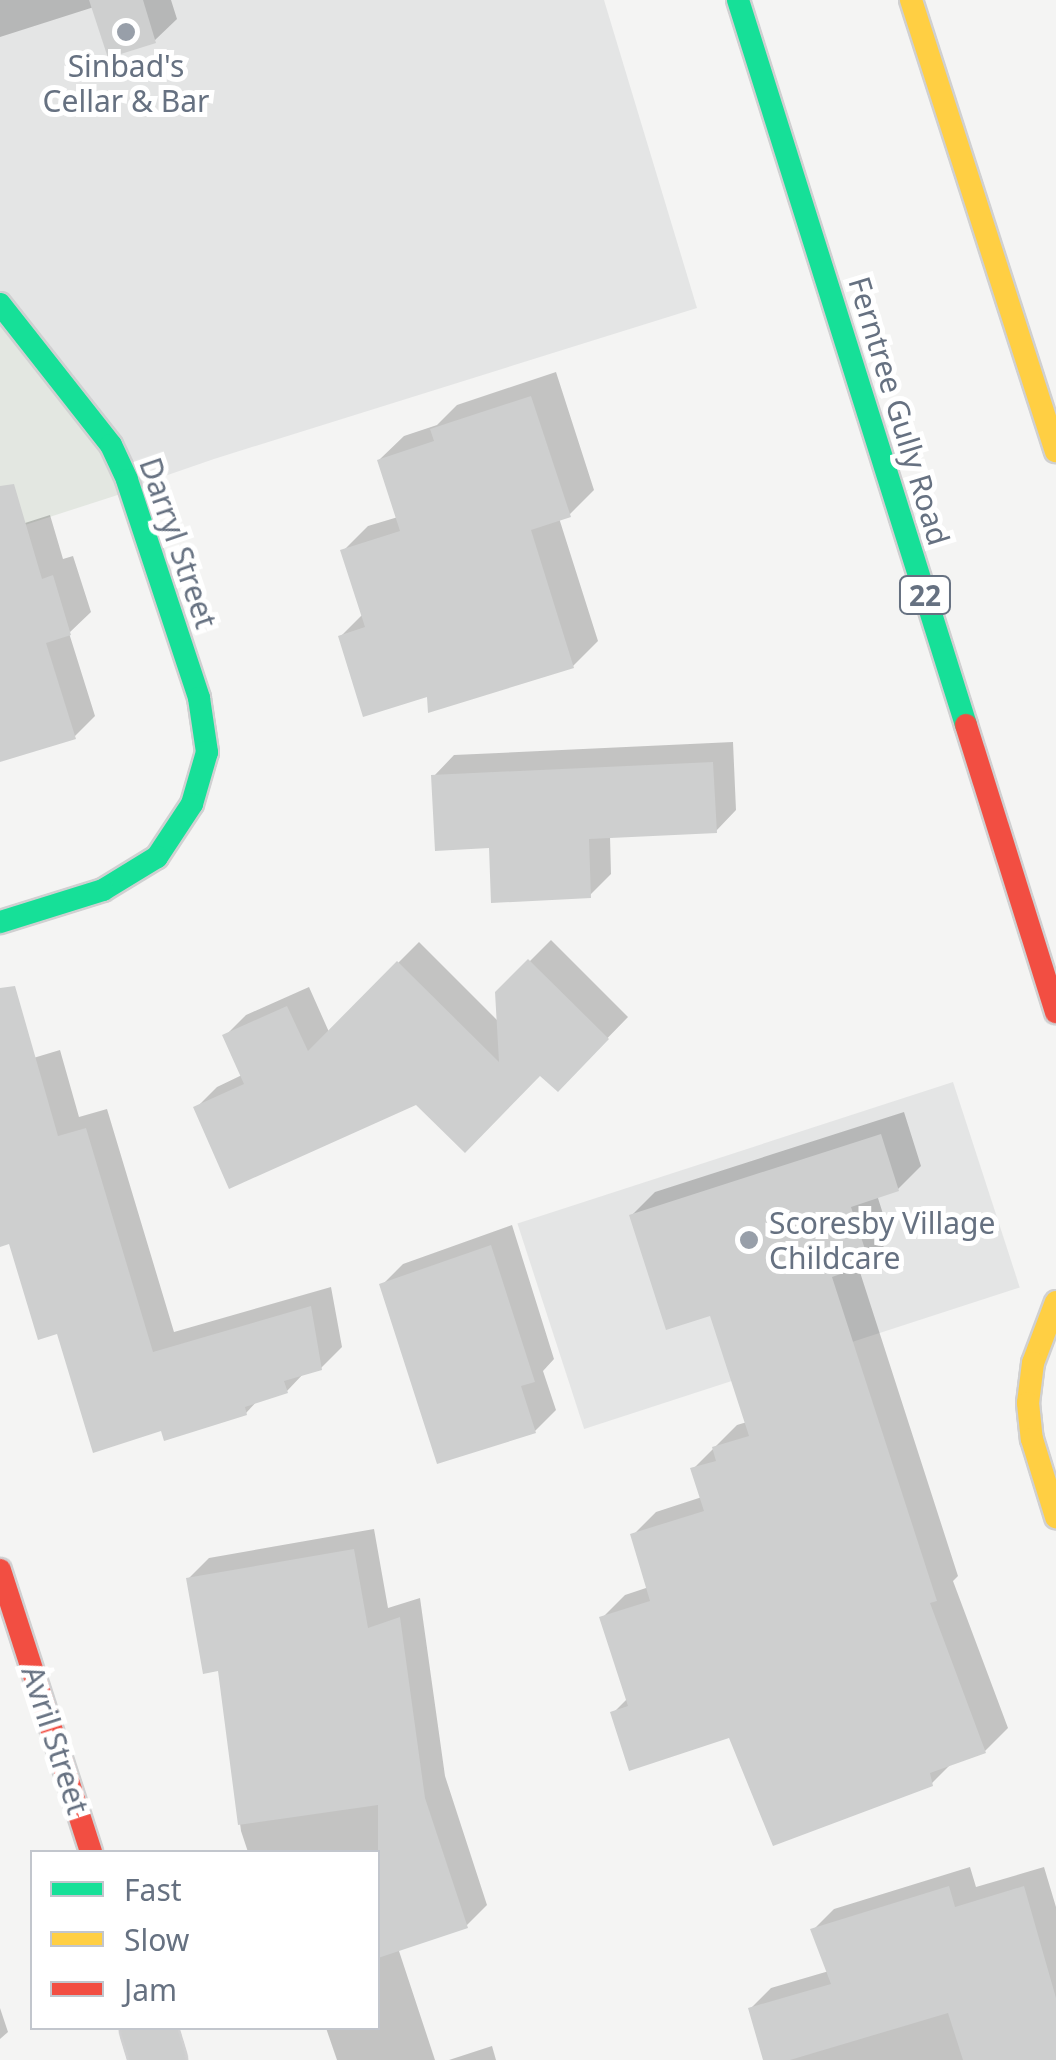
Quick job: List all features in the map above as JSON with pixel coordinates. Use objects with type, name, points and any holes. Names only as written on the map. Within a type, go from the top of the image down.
[{"type":"main road","name":"Ferntree Gully Road","points":[[738,0],[1056,1012]]},
{"type":"main road","points":[[911,0],[1056,451]]},
{"type":"main road","points":[[734,65],[794,179]]},
{"type":"main road","name":"Darryl Street","points":[[0,304],[111,445],[161,580],[206,724],[203,775],[176,830],[157,857],[104,890],[0,922]]},
{"type":"main road","points":[[1056,1302],[1033,1363],[1028,1403],[1032,1439],[1056,1517]]},
{"type":"main road","name":"Avril Street","points":[[0,1570],[90,1850]]},
{"type":"street","points":[[149,2030],[158,2060]]},
{"type":"shaded area","points":[[0,0],[604,0],[697,308],[214,459],[0,533]]},
{"type":"shaded area","points":[[0,304],[130,491],[0,533]]},
{"type":"shaded area","points":[[953,1082],[1020,1287],[584,1429],[517,1224]]},
{"type":"building","name":"Sinbad's Cellar & Bar","points":[[89,0],[143,0],[156,43],[108,58]]},
{"type":"building","points":[[531,396],[571,517],[531,530],[574,668],[428,713],[427,697],[363,717],[338,636],[365,627],[340,550],[400,531],[377,460],[434,441],[430,429]]},
{"type":"building","points":[[14,484],[42,579],[53,575],[71,635],[46,643],[76,739],[0,762],[0,486]]},
{"type":"building","points":[[713,762],[717,833],[589,839],[591,898],[491,903],[489,848],[435,851],[431,775]]},
{"type":"building","points":[[528,959],[609,1039],[558,1092],[540,1076],[465,1153],[416,1105],[229,1189],[193,1107],[244,1084],[222,1035],[287,1006],[308,1051],[397,961],[499,1062],[495,992]]},
{"type":"building","points":[[15,986],[58,1136],[86,1128],[153,1352],[311,1306],[322,1370],[284,1381],[288,1393],[245,1407],[247,1415],[164,1441],[161,1431],[93,1453],[57,1334],[38,1340],[9,1244],[0,1247],[0,988]]},
{"type":"building","points":[[881,1134],[899,1191],[851,1207],[870,1264],[832,1277],[937,1601],[930,1603],[986,1753],[930,1773],[933,1786],[773,1846],[729,1738],[629,1771],[610,1712],[628,1706],[599,1617],[650,1601],[630,1534],[704,1511],[690,1468],[716,1461],[712,1447],[749,1436],[710,1316],[666,1330],[629,1215]]},
{"type":"building","points":[[491,1245],[535,1382],[521,1386],[536,1433],[437,1464],[379,1284]]},
{"type":"building","points":[[354,1549],[368,1628],[400,1617],[425,1798],[468,1928],[380,1957],[378,1805],[238,1825],[218,1671],[203,1674],[186,1578]]},
{"type":"building","points":[[949,1886],[955,1907],[1024,1886],[1056,1998],[1056,2060],[963,2060],[948,2013],[790,2060],[763,2060],[748,2008],[831,1984],[810,1929]]},
{"type":"traffic: fast","points":[[738,0],[966,725]]},
{"type":"traffic: fast","points":[[0,304],[111,445],[127,480],[199,698],[207,752],[192,804],[157,857],[103,890],[0,922]]},
{"type":"traffic: slow","points":[[911,0],[1056,451]]},
{"type":"traffic: slow","points":[[1056,1302],[1033,1363],[1028,1403],[1032,1439],[1056,1517]]},
{"type":"traffic: jam","points":[[966,725],[1056,1012]]},
{"type":"traffic: jam","points":[[0,1570],[90,1850]]},
{"type":"place","name":"Sinbad's Cellar & Bar","points":[[126,32]]},
{"type":"place","name":"Scoresby Village Childcare","points":[[749,1240]]}]
